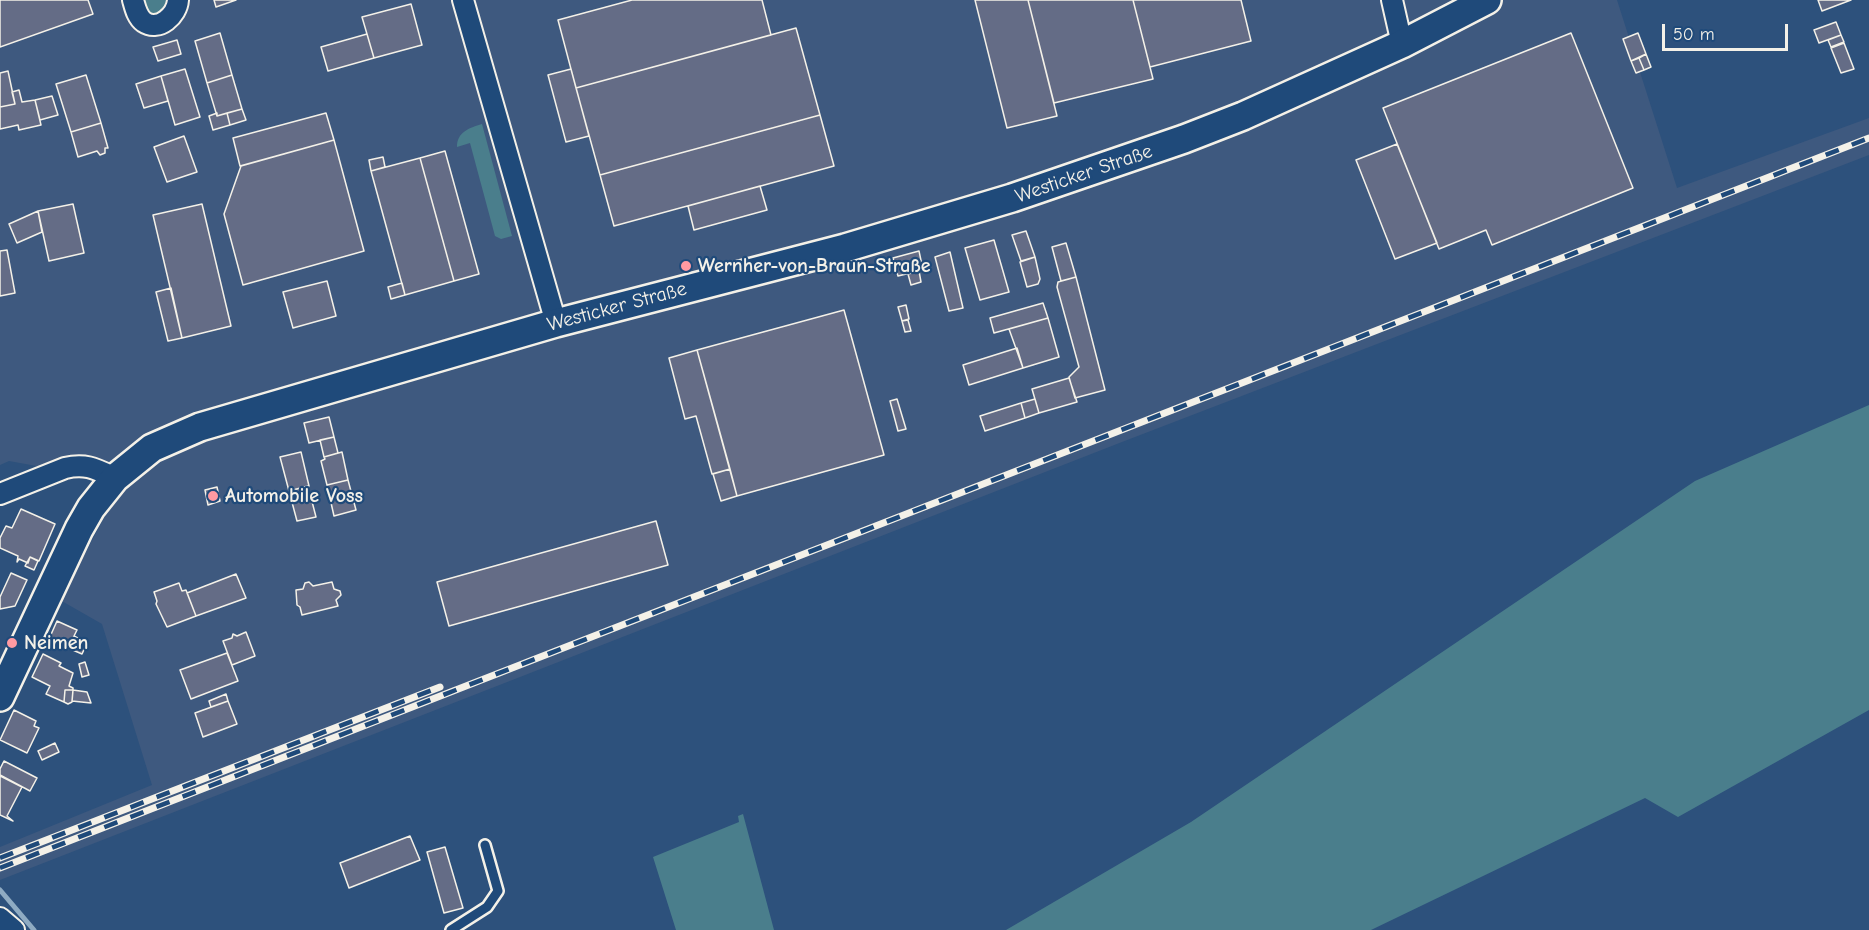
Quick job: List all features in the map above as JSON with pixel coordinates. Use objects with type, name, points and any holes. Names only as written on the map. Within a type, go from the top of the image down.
[{"type":"main road","name":"Westicker Straße","points":[[0,697],[91,508],[115,478],[152,448],[200,428],[556,323],[845,248],[1012,198],[1184,140],[1233,120],[1402,44],[1486,0]]},
{"type":"street","points":[[133,0],[137,13],[143,21],[153,24],[165,22],[174,14],[178,0]]},
{"type":"street","points":[[463,0],[556,323]]},
{"type":"street","points":[[1392,0],[1402,44]]},
{"type":"street","points":[[0,494],[75,466],[85,465],[115,478]]},
{"type":"street","points":[[0,918],[14,930]]},
{"type":"lane","points":[[451,930],[488,907],[498,891],[485,845]]},
{"type":"shaded area","points":[[0,0],[1617,0],[1677,188],[1869,118],[1869,155],[1122,442],[0,880],[0,847],[152,785],[102,624],[60,600],[120,488],[108,479],[9,461],[0,465]]},
{"type":"green space","points":[[143,0],[168,0],[168,3],[164,10],[152,14],[146,10]]},
{"type":"green space","points":[[482,124],[512,236],[501,239],[495,236],[470,143],[457,147],[461,134]]},
{"type":"green space","points":[[1869,405],[1869,710],[1678,817],[1645,798],[1371,930],[1006,930],[1191,822],[1695,481]]},
{"type":"green space","points":[[743,814],[774,930],[676,930],[653,857],[739,822],[738,816]]},
{"type":"building","points":[[0,0],[88,0],[93,14],[0,47]]},
{"type":"building","points":[[214,0],[236,0],[216,7]]},
{"type":"building","points":[[632,0],[762,0],[771,35],[576,88],[558,20]]},
{"type":"building","points":[[975,0],[1028,0],[1057,116],[1007,128]]},
{"type":"building","points":[[1028,0],[1133,0],[1153,79],[1054,103]]},
{"type":"building","points":[[1133,0],[1241,0],[1251,41],[1150,67]]},
{"type":"building","points":[[1818,0],[1851,0],[1822,11]]},
{"type":"building","points":[[411,4],[422,45],[374,58],[362,17]]},
{"type":"building","points":[[1836,22],[1841,35],[1819,43],[1814,30]]},
{"type":"building","points":[[796,28],[820,115],[600,175],[576,88]]},
{"type":"building","points":[[220,33],[232,75],[207,83],[195,41]]},
{"type":"building","points":[[1571,33],[1633,188],[1492,245],[1486,230],[1439,249],[1383,108]]},
{"type":"building","points":[[1638,33],[1646,54],[1631,61],[1623,39]]},
{"type":"building","points":[[367,34],[374,58],[328,71],[321,47]]},
{"type":"building","points":[[1841,35],[1844,42],[1831,47],[1828,40]]},
{"type":"building","points":[[177,40],[181,54],[158,61],[153,47]]},
{"type":"building","points":[[1844,43],[1854,69],[1841,73],[1831,48]]},
{"type":"building","points":[[1646,54],[1651,67],[1644,70],[1639,58]]},
{"type":"building","points":[[1639,58],[1644,70],[1636,73],[1631,61]]},
{"type":"building","points":[[185,69],[200,117],[175,125],[161,76]]},
{"type":"building","points":[[571,69],[589,136],[566,142],[548,75]]},
{"type":"building","points":[[8,71],[15,104],[0,107],[0,73]]},
{"type":"building","points":[[86,75],[101,123],[71,132],[56,84]]},
{"type":"building","points":[[232,75],[242,109],[217,116],[207,83]]},
{"type":"building","points":[[161,76],[168,101],[144,108],[136,84]]},
{"type":"building","points":[[19,90],[22,102],[35,100],[41,125],[19,130],[18,125],[0,129],[0,107],[15,104],[12,92]]},
{"type":"building","points":[[52,96],[58,115],[40,120],[35,100]]},
{"type":"building","points":[[242,109],[246,120],[230,125],[227,113]]},
{"type":"building","points":[[217,113],[217,116],[227,113],[230,125],[213,130],[209,116]]},
{"type":"building","points":[[326,113],[334,140],[240,166],[233,138]]},
{"type":"building","points":[[820,115],[834,166],[614,226],[600,175]]},
{"type":"building","points":[[101,123],[108,148],[105,148],[105,153],[100,155],[97,151],[78,157],[71,132]]},
{"type":"building","points":[[184,136],[197,172],[167,182],[154,147]]},
{"type":"building","points":[[334,140],[364,251],[243,285],[224,214],[241,166]]},
{"type":"building","points":[[1397,144],[1437,243],[1395,259],[1356,160]]},
{"type":"building","points":[[445,151],[479,274],[454,281],[420,158]]},
{"type":"building","points":[[383,157],[385,167],[371,171],[369,160]]},
{"type":"building","points":[[420,158],[454,281],[405,295],[371,171]]},
{"type":"building","points":[[760,186],[767,210],[694,230],[688,206]]},
{"type":"building","points":[[73,204],[84,253],[49,261],[38,211]]},
{"type":"building","points":[[202,204],[231,326],[182,338],[153,215]]},
{"type":"building","points":[[38,211],[42,232],[17,243],[9,224]]},
{"type":"building","points":[[1026,231],[1035,257],[1021,261],[1012,235]]},
{"type":"building","points":[[994,240],[1009,292],[980,300],[965,248]]},
{"type":"building","points":[[1066,243],[1076,277],[1061,281],[1052,247]]},
{"type":"building","points":[[7,250],[15,293],[0,296],[0,251]]},
{"type":"building","points":[[919,251],[923,270],[898,276],[893,258]]},
{"type":"building","points":[[950,252],[963,308],[949,311],[935,257]]},
{"type":"building","points":[[1035,257],[1040,279],[1038,284],[1027,287],[1020,262]]},
{"type":"building","points":[[919,271],[921,282],[911,285],[908,274]]},
{"type":"building","points":[[1076,277],[1105,390],[1075,398],[1069,377],[1079,367],[1057,287],[1058,282]]},
{"type":"building","points":[[327,281],[336,316],[293,328],[283,292]]},
{"type":"building","points":[[402,283],[405,295],[391,299],[388,287]]},
{"type":"building","points":[[171,288],[182,338],[168,341],[156,292]]},
{"type":"building","points":[[1043,303],[1048,318],[994,333],[990,318]]},
{"type":"building","points":[[906,305],[909,319],[902,321],[898,307]]},
{"type":"building","points":[[844,310],[884,455],[737,496],[697,350]]},
{"type":"building","points":[[1048,318],[1059,357],[1023,368],[1009,329]]},
{"type":"building","points":[[908,320],[911,331],[905,332],[902,321]]},
{"type":"building","points":[[1017,348],[1023,368],[969,385],[963,365]]},
{"type":"building","points":[[697,350],[730,469],[712,474],[696,416],[685,419],[669,358]]},
{"type":"building","points":[[1069,378],[1077,402],[1039,413],[1032,389]]},
{"type":"building","points":[[897,399],[906,429],[898,431],[890,401]]},
{"type":"building","points":[[1035,399],[1039,413],[1025,418],[1021,403]]},
{"type":"building","points":[[1021,403],[1025,418],[985,431],[980,416]]},
{"type":"building","points":[[329,417],[334,437],[309,443],[304,423]]},
{"type":"building","points":[[334,437],[338,453],[324,457],[320,440]]},
{"type":"building","points":[[301,452],[309,486],[289,491],[280,457]]},
{"type":"building","points":[[342,452],[348,480],[327,485],[321,461],[325,459],[324,457]]},
{"type":"building","points":[[730,469],[737,496],[721,501],[713,474]]},
{"type":"building","points":[[348,480],[356,510],[334,516],[327,485]]},
{"type":"building","points":[[308,486],[316,517],[297,521],[289,491]]},
{"type":"building","points":[[217,487],[220,501],[208,505],[205,490]]},
{"type":"building","points":[[21,509],[55,524],[39,561],[30,557],[28,563],[19,559],[17,562],[18,556],[0,548],[0,538],[6,526],[12,528]]},
{"type":"building","points":[[656,521],[668,565],[449,626],[437,582]]},
{"type":"building","points":[[30,557],[38,561],[34,570],[25,566]]},
{"type":"building","points":[[11,573],[27,580],[15,606],[0,609],[0,597]]},
{"type":"building","points":[[236,574],[246,598],[196,616],[187,593]]},
{"type":"building","points":[[309,582],[313,586],[332,582],[334,589],[340,591],[341,595],[336,600],[338,606],[302,615],[297,605],[296,590],[303,589],[305,583]]},
{"type":"building","points":[[179,583],[182,591],[186,590],[196,616],[167,627],[156,604],[154,592]]},
{"type":"building","points":[[57,621],[77,630],[68,648],[49,639]]},
{"type":"building","points":[[246,632],[255,656],[232,665],[223,641],[232,638],[233,634],[237,636]]},
{"type":"building","points":[[74,636],[87,643],[82,654],[68,648]]},
{"type":"building","points":[[227,653],[238,681],[191,699],[180,670]]},
{"type":"building","points":[[43,654],[61,663],[59,666],[73,673],[69,686],[73,690],[65,690],[64,702],[46,694],[50,686],[32,677]]},
{"type":"building","points":[[85,662],[89,675],[82,677],[79,664]]},
{"type":"building","points":[[65,690],[73,690],[72,702],[68,704],[64,702]]},
{"type":"building","points":[[73,690],[87,692],[91,703],[72,701]]},
{"type":"building","points":[[226,694],[228,701],[211,707],[209,701]]},
{"type":"building","points":[[228,701],[237,724],[203,737],[195,713]]},
{"type":"building","points":[[14,710],[36,721],[34,726],[39,728],[27,753],[0,740]]},
{"type":"building","points":[[55,743],[59,752],[42,760],[38,751]]},
{"type":"building","points":[[4,761],[37,778],[30,791],[0,775]]},
{"type":"building","points":[[0,776],[22,787],[7,816],[13,821],[0,815]]},
{"type":"building","points":[[410,836],[420,860],[349,888],[340,863]]},
{"type":"building","points":[[445,847],[463,908],[444,913],[427,852]]},
{"type":"waterway","points":[[0,890],[34,930]]},
{"type":"railway","points":[[0,868],[1869,138]]},
{"type":"railway","points":[[0,858],[440,687]]},
{"type":"place","name":"Wernher-von-Braun-Straße","points":[[686,266]]},
{"type":"place","name":"Automobile Voss","points":[[213,496]]},
{"type":"place","name":"Neimen","points":[[12,643]]}]
